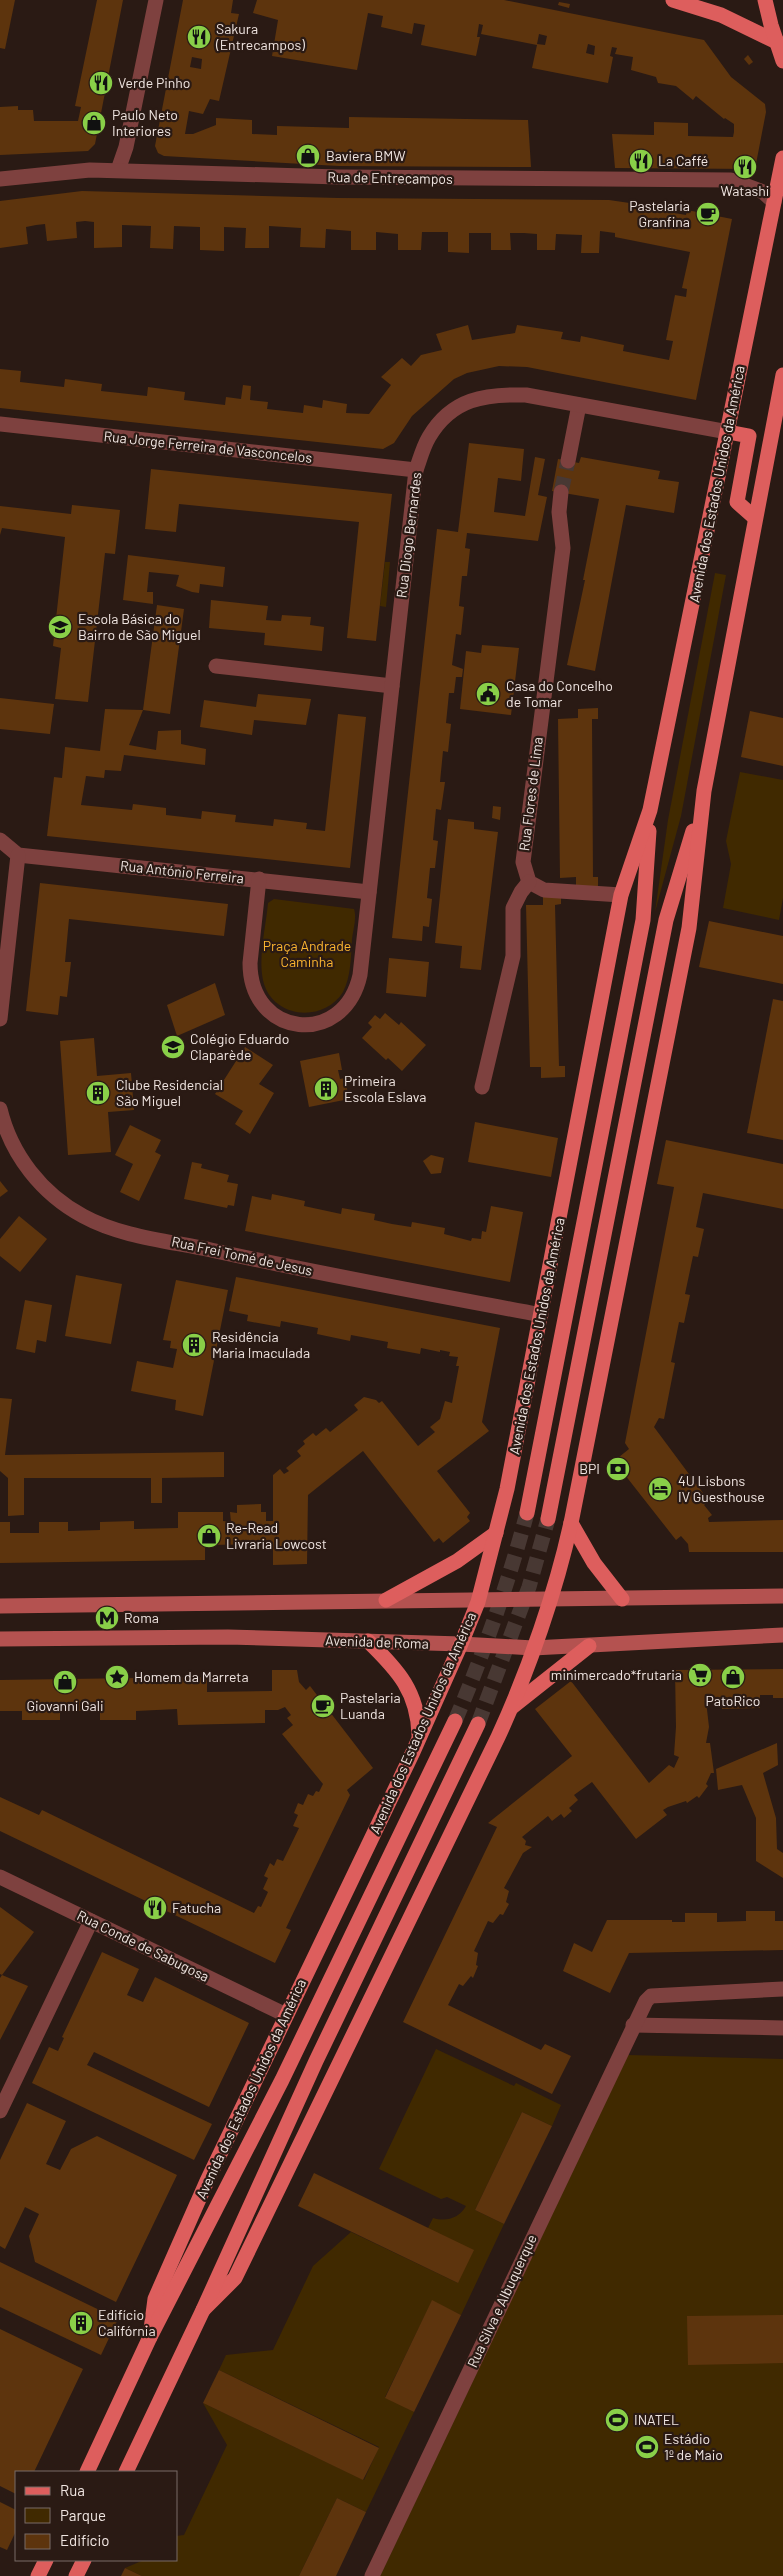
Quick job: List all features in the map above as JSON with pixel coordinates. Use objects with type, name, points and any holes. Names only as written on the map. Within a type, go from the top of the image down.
[{"type":"main road","points":[[673,0],[721,15],[780,43]]},
{"type":"main road","points":[[766,0],[771,25],[780,43],[783,61]]},
{"type":"main road","name":"Avenida dos Estados Unidos da América","points":[[150,2337],[155,2299],[207,2181],[419,1739],[478,1602],[496,1533],[541,1315],[621,895],[650,810],[783,158]]},
{"type":"main road","points":[[203,2310],[235,2278],[511,1708],[548,1601],[571,1523],[689,928],[704,791],[783,376]]},
{"type":"main road","points":[[728,432],[749,436],[737,502],[755,518]]},
{"type":"main road","points":[[548,1519],[666,920],[704,791]]},
{"type":"main road","name":"Avenida dos Estados Unidos da América","points":[[527,1513],[643,920],[650,810]]},
{"type":"main road","points":[[571,1523],[589,1557],[622,1600]]},
{"type":"main road","points":[[386,1600],[457,1562],[496,1533]]},
{"type":"main road","points":[[0,1606],[386,1600],[478,1602],[783,1596]]},
{"type":"main road","name":"Avenida de Roma","points":[[0,1639],[228,1637],[533,1648],[783,1635]]},
{"type":"main road","points":[[368,1641],[407,1684],[418,1712],[419,1739]]},
{"type":"main road","points":[[511,1708],[589,1646]]},
{"type":"main road","name":"Avenida dos Estados Unidos da América","points":[[87,2471],[150,2337],[282,2080],[455,1721]]},
{"type":"main road","points":[[126,2471],[203,2310],[316,2061],[478,1724]]},
{"type":"main road","points":[[38,2576],[46,2561]]},
{"type":"main road","points":[[76,2576],[84,2561]]},
{"type":"street","points":[[118,170],[126,147],[156,0]]},
{"type":"street","name":"Rua de Entrecampos","points":[[0,179],[73,170],[118,170],[329,177],[732,180],[763,192],[774,202]]},
{"type":"street","name":"Rua Diogo Bernardes","points":[[369,892],[416,470],[429,437],[448,415],[469,400],[493,394],[526,395],[728,432]]},
{"type":"street","points":[[568,461],[579,405]]},
{"type":"street","name":"Rua Jorge Ferreira de Vasconcelos","points":[[0,424],[416,470]]},
{"type":"street","name":"Rua Flores de Lima","points":[[529,882],[523,862],[562,548],[559,512],[561,492]]},
{"type":"street","points":[[216,666],[392,686]]},
{"type":"street","points":[[0,840],[18,855],[0,1019]]},
{"type":"street","name":"Rua António Ferreira","points":[[18,855],[369,892]]},
{"type":"street","points":[[259,879],[250,963],[252,985],[262,1004],[270,1012],[288,1022],[299,1025],[320,1023],[330,1018],[348,1005],[354,996],[360,975],[369,892]]},
{"type":"street","points":[[482,1087],[513,956],[513,908],[521,892],[529,882],[544,890],[621,895]]},
{"type":"street","name":"Rua Frei Tomé de Jesus","points":[[0,1109],[8,1135],[17,1152],[40,1183],[69,1208],[103,1225],[237,1256],[541,1315]]},
{"type":"street","name":"Rua Conde de Sabugosa","points":[[0,1877],[286,2015]]},
{"type":"street","points":[[0,2110],[90,1921]]},
{"type":"street","name":"Rua Silva e Albuquerque","points":[[372,2576],[646,2001],[651,1996],[783,1989]]},
{"type":"street","points":[[633,2025],[783,2028]]},
{"type":"green space","points":[[385,562],[390,562],[386,607],[380,606]]},
{"type":"green space","points":[[715,573],[726,575],[681,816],[655,912],[668,820]]},
{"type":"green space","points":[[740,772],[783,780],[783,898],[779,920],[723,908],[731,864],[726,841]]},
{"type":"green space","name":"Praça Andrade Caminha","points":[[274,899],[354,909],[355,920],[348,980],[343,992],[334,1002],[323,1009],[311,1012],[298,1012],[287,1009],[276,1002],[268,993],[263,980],[261,961],[268,903]]},
{"type":"green space","points":[[436,2049],[514,2086],[516,2083],[561,2105],[552,2126],[522,2112],[475,2210],[504,2224],[461,2315],[432,2301],[385,2397],[414,2412],[366,2512],[337,2498],[299,2576],[142,2576],[125,2568],[142,2561],[178,2561],[178,2536],[184,2535],[227,2445],[203,2403],[364,2480],[379,2447],[219,2370],[226,2355],[273,2350],[313,2266],[351,2232],[458,2283],[428,2228],[433,2218],[443,2220],[452,2218],[460,2214],[466,2206],[447,2197],[441,2199],[379,2169]]},
{"type":"green space","name":"INATEL","points":[[628,2055],[783,2059],[783,2576],[380,2576]]},
{"type":"building","points":[[0,0],[15,0],[5,49],[0,48]]},
{"type":"building","points":[[97,0],[123,0],[95,144],[88,151],[0,155],[0,107],[18,106],[18,110],[33,110],[34,121],[78,121],[81,107],[75,106]]},
{"type":"building","points":[[183,0],[233,0],[231,13],[239,14],[219,101],[210,99],[203,114],[189,111],[185,134],[193,134],[216,125],[216,118],[252,120],[252,134],[277,135],[277,126],[349,128],[349,117],[528,120],[531,167],[339,166],[164,156],[158,153],[155,146]],"holes":[[[192,57],[202,59],[201,69],[190,67]]]},
{"type":"building","points":[[257,0],[504,0],[704,40],[731,77],[765,104],[766,112],[755,169],[615,168],[612,134],[654,135],[654,122],[688,123],[688,136],[733,137],[734,132],[734,124],[724,119],[696,96],[693,100],[676,86],[658,83],[656,77],[631,70],[633,57],[615,54],[617,48],[612,47],[610,56],[613,57],[608,83],[532,68],[537,45],[481,34],[483,25],[479,24],[477,37],[480,37],[476,56],[421,45],[425,25],[414,23],[412,34],[381,27],[383,16],[368,13],[357,70],[272,56],[278,20],[253,13]],"holes":[[[539,34],[547,36],[545,45],[537,44]],[[588,44],[595,46],[594,55],[586,53]]]},
{"type":"building","points":[[559,2],[570,4],[569,8],[558,5]]},
{"type":"building","points":[[748,55],[753,62],[749,65],[744,59]]},
{"type":"building","points":[[82,191],[338,198],[609,200],[657,207],[657,210],[686,215],[687,210],[732,219],[696,400],[527,367],[499,366],[467,373],[454,379],[412,416],[394,443],[383,449],[0,408],[0,369],[21,371],[20,382],[64,387],[65,379],[102,384],[101,391],[147,396],[148,387],[185,392],[184,400],[225,405],[226,397],[241,399],[243,385],[251,386],[250,400],[268,402],[267,409],[303,413],[304,405],[322,408],[323,400],[347,404],[346,413],[369,414],[391,385],[381,377],[402,358],[411,366],[421,355],[442,350],[436,334],[468,325],[472,340],[515,333],[517,325],[563,332],[561,339],[580,342],[581,336],[624,345],[623,351],[669,360],[673,341],[666,340],[675,295],[686,297],[687,289],[682,288],[690,252],[615,237],[615,233],[600,231],[599,253],[581,253],[582,235],[556,234],[555,250],[537,250],[537,234],[524,233],[510,233],[511,250],[491,250],[491,233],[469,233],[469,253],[448,252],[448,232],[422,232],[421,250],[398,250],[398,234],[376,232],[376,250],[351,250],[351,231],[326,229],[325,248],[300,247],[301,228],[269,226],[269,248],[245,248],[246,228],[224,227],[224,251],[200,250],[200,227],[174,226],[173,249],[150,248],[151,226],[122,225],[122,247],[94,248],[94,222],[85,221],[76,222],[77,238],[47,241],[45,224],[36,225],[26,227],[28,244],[0,248],[0,201]]},
{"type":"building","points":[[469,443],[524,449],[521,481],[498,478],[494,512],[525,516],[535,457],[545,459],[538,495],[547,497],[538,541],[467,533],[465,548],[470,549],[467,576],[462,576],[459,606],[464,607],[461,635],[456,634],[452,665],[463,669],[462,677],[456,677],[454,693],[449,693],[446,723],[451,724],[448,752],[443,751],[440,782],[445,782],[441,810],[436,809],[433,840],[438,841],[435,868],[430,868],[427,898],[432,899],[429,927],[423,926],[422,941],[392,938],[437,529],[458,532]]},
{"type":"building","points":[[581,457],[660,471],[658,479],[679,482],[674,513],[626,505],[595,671],[567,665],[585,580],[583,580],[599,499],[552,491],[558,459],[579,463]]},
{"type":"building","points":[[151,469],[392,494],[376,641],[347,638],[359,522],[179,504],[176,532],[145,529]]},
{"type":"building","points":[[72,505],[120,510],[115,554],[105,553],[88,702],[55,699],[61,648],[53,646],[65,537],[2,528],[0,535],[0,506],[71,514]]},
{"type":"building","points":[[128,555],[225,567],[223,587],[200,584],[199,593],[192,592],[176,586],[179,575],[149,572],[147,592],[153,592],[153,604],[123,600]]},
{"type":"building","points":[[211,600],[268,606],[266,620],[281,621],[282,615],[311,617],[310,625],[324,627],[322,651],[264,645],[265,633],[209,628]]},
{"type":"building","points":[[157,605],[184,609],[170,714],[143,710]]},
{"type":"building","name":"Casa do Concelho de Tomar","points":[[482,645],[519,648],[511,715],[460,709],[466,651],[481,653]]},
{"type":"building","points":[[258,694],[311,699],[306,725],[254,720],[252,735],[200,727],[204,700],[256,707]]},
{"type":"building","points":[[0,698],[54,704],[50,734],[0,729]]},
{"type":"building","points":[[598,708],[598,719],[592,719],[593,877],[598,877],[598,886],[576,886],[576,877],[560,878],[558,719],[578,718],[578,709]]},
{"type":"building","points":[[105,709],[143,710],[129,745],[156,750],[158,731],[181,730],[181,744],[206,749],[205,765],[124,755],[121,771],[105,770],[104,778],[86,776],[81,805],[132,810],[133,804],[166,808],[166,815],[201,819],[202,811],[236,815],[235,822],[273,826],[274,819],[307,823],[306,829],[325,831],[338,714],[366,717],[350,868],[47,836],[54,777],[62,778],[65,747],[100,751]]},
{"type":"building","points":[[750,711],[783,718],[783,766],[741,757]]},
{"type":"building","points":[[493,806],[501,807],[500,820],[492,818]]},
{"type":"building","points":[[448,819],[474,822],[474,829],[498,832],[481,970],[460,968],[462,946],[435,943]]},
{"type":"building","points":[[40,883],[228,904],[224,936],[69,919],[65,962],[71,962],[67,997],[60,996],[58,1015],[26,1011]]},
{"type":"building","points":[[543,897],[561,897],[561,904],[555,905],[559,1066],[565,1066],[565,1077],[541,1078],[541,1067],[530,1067],[526,905],[543,905]]},
{"type":"building","points":[[709,921],[783,936],[783,984],[699,967]]},
{"type":"building","points":[[389,958],[429,962],[426,997],[386,993]]},
{"type":"building","points":[[215,983],[225,1015],[177,1036],[167,1005]]},
{"type":"building","points":[[773,999],[783,1001],[783,1140],[747,1133]]},
{"type":"building","points":[[385,1013],[399,1025],[401,1022],[426,1045],[402,1071],[388,1058],[386,1060],[362,1038],[372,1027],[368,1023],[375,1015],[380,1019]]},
{"type":"building","name":"Clube Residencial São Miguel","points":[[94,1038],[97,1076],[131,1073],[134,1110],[108,1112],[111,1152],[68,1155],[60,1041]]},
{"type":"building","points":[[245,1047],[273,1065],[259,1084],[274,1093],[250,1134],[235,1124],[243,1111],[215,1094]]},
{"type":"building","name":"Primeira Escola Eslava","points":[[339,1053],[342,1070],[338,1070],[340,1079],[345,1078],[349,1099],[309,1107],[300,1061]]},
{"type":"building","points":[[475,1122],[558,1138],[551,1177],[468,1162]]},
{"type":"building","points":[[130,1125],[161,1140],[155,1152],[161,1155],[139,1201],[120,1192],[133,1164],[115,1155]]},
{"type":"building","points":[[666,1140],[783,1164],[783,1209],[703,1193],[696,1227],[704,1229],[698,1257],[693,1256],[685,1294],[690,1295],[684,1323],[679,1322],[671,1362],[675,1363],[664,1419],[659,1418],[654,1427],[709,1501],[704,1505],[712,1515],[708,1518],[709,1522],[783,1520],[783,1552],[689,1552],[688,1544],[681,1536],[676,1540],[614,1461],[629,1449],[625,1443],[674,1187],[657,1184]]},
{"type":"building","points":[[431,1155],[444,1158],[441,1173],[431,1174],[423,1161]]},
{"type":"building","points":[[192,1162],[202,1164],[201,1168],[229,1175],[227,1182],[238,1184],[234,1206],[228,1205],[227,1208],[184,1199]]},
{"type":"building","points":[[0,1181],[8,1191],[0,1197]]},
{"type":"building","points":[[272,1194],[305,1201],[304,1206],[341,1214],[342,1208],[375,1214],[374,1220],[392,1224],[411,1227],[412,1222],[445,1228],[444,1234],[471,1241],[472,1238],[481,1239],[482,1231],[486,1232],[491,1206],[523,1212],[510,1282],[245,1231],[252,1196],[271,1200]]},
{"type":"building","points":[[19,1216],[47,1239],[20,1272],[0,1256],[0,1239]]},
{"type":"building","points":[[76,1275],[122,1284],[111,1344],[65,1336]]},
{"type":"building","points":[[236,1277],[500,1328],[482,1422],[489,1431],[437,1471],[470,1513],[467,1517],[470,1521],[443,1543],[439,1538],[434,1542],[363,1451],[308,1495],[307,1564],[273,1565],[273,1544],[205,1545],[205,1560],[0,1563],[0,1522],[10,1522],[10,1533],[39,1533],[39,1522],[68,1522],[68,1531],[100,1530],[100,1522],[134,1521],[134,1529],[178,1528],[178,1512],[223,1512],[223,1521],[231,1522],[230,1512],[237,1513],[237,1505],[261,1504],[261,1512],[266,1512],[266,1521],[273,1521],[273,1475],[280,1469],[284,1474],[289,1471],[286,1468],[301,1456],[297,1451],[305,1444],[303,1441],[313,1433],[316,1436],[326,1428],[330,1432],[358,1410],[354,1405],[364,1397],[376,1400],[379,1403],[382,1401],[418,1446],[435,1432],[430,1427],[440,1419],[445,1401],[452,1403],[459,1366],[456,1366],[458,1357],[449,1356],[450,1352],[440,1350],[440,1352],[421,1348],[420,1354],[387,1348],[388,1342],[351,1335],[350,1341],[317,1334],[318,1328],[281,1321],[280,1327],[247,1321],[248,1315],[229,1311]]},
{"type":"building","name":"Residência Maria Imaculada","points":[[176,1280],[228,1290],[203,1416],[175,1410],[176,1400],[131,1391],[137,1361],[173,1368],[177,1349],[170,1348],[171,1341],[163,1340]]},
{"type":"building","points":[[25,1300],[52,1305],[46,1342],[37,1340],[35,1353],[16,1349]]},
{"type":"building","points":[[0,1398],[12,1399],[5,1455],[224,1452],[224,1477],[162,1478],[162,1503],[151,1503],[151,1478],[24,1478],[24,1515],[8,1516],[8,1478],[0,1471]]},
{"type":"building","points":[[783,1669],[783,1698],[773,1698],[773,1695],[760,1695],[760,1708],[722,1709],[722,1699],[706,1701],[709,1727],[706,1743],[710,1743],[714,1773],[711,1773],[706,1784],[708,1786],[699,1798],[697,1796],[687,1803],[686,1801],[663,1810],[667,1815],[636,1839],[592,1782],[574,1795],[578,1800],[569,1808],[572,1811],[564,1818],[561,1814],[552,1821],[548,1816],[522,1837],[526,1841],[525,1845],[532,1847],[523,1853],[504,1888],[509,1891],[506,1902],[509,1904],[503,1915],[500,1914],[493,1923],[488,1921],[474,1951],[478,1953],[476,1965],[478,1966],[473,1978],[471,1976],[463,1986],[459,1984],[448,2005],[541,2050],[545,2044],[571,2056],[552,2094],[403,2022],[497,1827],[488,1823],[572,1756],[535,1709],[571,1681],[649,1783],[669,1765],[674,1768],[679,1757],[674,1755],[676,1727],[675,1670]]},
{"type":"building","points":[[272,1670],[297,1670],[299,1682],[306,1690],[310,1686],[373,1768],[347,1790],[350,1795],[286,1928],[291,1930],[275,1963],[0,1831],[0,1797],[39,1815],[42,1810],[254,1913],[258,1906],[261,1907],[268,1892],[263,1889],[268,1878],[264,1876],[270,1863],[274,1866],[277,1859],[283,1861],[299,1828],[293,1826],[298,1815],[294,1813],[298,1803],[303,1805],[308,1794],[313,1796],[316,1791],[319,1792],[323,1784],[282,1734],[293,1725],[287,1718],[291,1715],[285,1707],[278,1710],[265,1710],[265,1723],[178,1725],[177,1709],[136,1711],[136,1720],[100,1720],[100,1711],[60,1711],[60,1720],[22,1720],[22,1711],[0,1711],[0,1680],[207,1677],[207,1692],[272,1691]]},
{"type":"building","points":[[777,1743],[778,1765],[763,1773],[776,1818],[777,1849],[783,1853],[783,1878],[756,1861],[756,1818],[742,1785],[718,1790],[716,1769]]},
{"type":"building","points":[[0,1907],[34,1932],[2,1975],[0,1974]]},
{"type":"building","points":[[746,1911],[775,1911],[775,1921],[783,1921],[783,1950],[629,1953],[610,1993],[563,1971],[574,1943],[592,1952],[607,1920],[672,1920],[672,1922],[685,1922],[685,1913],[717,1913],[717,1922],[746,1921]]},
{"type":"building","points":[[102,1952],[139,1969],[127,1995],[143,2002],[155,1977],[249,2023],[209,2107],[94,2052],[87,2065],[212,2124],[194,2160],[32,2083],[49,2047],[58,2051],[64,2038],[62,2037]]},
{"type":"building","points":[[2,1975],[28,1986],[0,2040],[0,1978]]},
{"type":"building","points":[[27,2103],[66,2121],[46,2164],[60,2170],[71,2149],[97,2136],[177,2175],[116,2302],[35,2262],[29,2236],[39,2214],[25,2207],[5,2249],[0,2246],[0,2160]]},
{"type":"building","points":[[522,2112],[552,2126],[504,2224],[475,2210]]},
{"type":"building","points":[[314,2173],[474,2250],[458,2283],[298,2206]]},
{"type":"building","points":[[0,2262],[118,2319],[101,2355],[0,2307]]},
{"type":"building","points":[[432,2300],[461,2315],[414,2412],[385,2398]]},
{"type":"building","points":[[783,2315],[783,2363],[688,2365],[687,2316]]},
{"type":"building","points":[[0,2329],[83,2369],[34,2471],[15,2471],[15,2494],[0,2486]]},
{"type":"building","points":[[219,2370],[379,2448],[363,2480],[203,2403]]},
{"type":"building","points":[[337,2498],[366,2512],[336,2576],[299,2576]]},
{"type":"building","points":[[0,2502],[15,2510],[15,2533],[7,2550],[0,2547]]},
{"type":"building","points":[[125,2568],[142,2576],[121,2576]]},
{"type":"tunnel","points":[[561,492],[568,461]]},
{"type":"tunnel","points":[[455,1721],[495,1618],[527,1513]]},
{"type":"tunnel","points":[[478,1724],[529,1587],[548,1519]]},
{"type":"place","name":"Sakura (Entrecampos)","points":[[199,37]]},
{"type":"place","name":"Verde Pinho","points":[[101,83]]},
{"type":"place","name":"Paulo Neto Interiores","points":[[94,123]]},
{"type":"place","name":"Baviera BMW","points":[[308,156]]},
{"type":"place","name":"La Caffé","points":[[641,161]]},
{"type":"place","name":"Watashi","points":[[745,167]]},
{"type":"place","name":"Pastelaria Granfina","points":[[708,214]]},
{"type":"place","name":"Escola Básica do Bairro de São Miguel","points":[[60,627]]},
{"type":"place","name":"Casa do Concelho de Tomar","points":[[488,694]]},
{"type":"place","name":"Colégio Eduardo Claparède","points":[[173,1047]]},
{"type":"place","name":"Primeira Escola Eslava","points":[[326,1089]]},
{"type":"place","name":"Clube Residencial São Miguel","points":[[98,1093]]},
{"type":"place","name":"Residência Maria Imaculada","points":[[194,1345]]},
{"type":"place","name":"BPI","points":[[618,1469]]},
{"type":"place","name":"4U Lisbons IV Guesthouse","points":[[660,1489]]},
{"type":"place","name":"Re-Read Livraria Lowcost","points":[[209,1536]]},
{"type":"place","name":"Roma","points":[[107,1618]]},
{"type":"place","name":"minimercado*frutaria","points":[[700,1675]]},
{"type":"place","name":"Homem da Marreta","points":[[117,1677]]},
{"type":"place","name":"PatoRico","points":[[733,1677]]},
{"type":"place","name":"Giovanni Gali","points":[[65,1682]]},
{"type":"place","name":"Pastelaria Luanda","points":[[323,1706]]},
{"type":"place","name":"Fatucha","points":[[155,1908]]},
{"type":"place","name":"Edifício Califórnia","points":[[81,2323]]},
{"type":"place","name":"INATEL","points":[[617,2420]]},
{"type":"place","name":"Estádio 1º de Maio","points":[[647,2447]]}]
